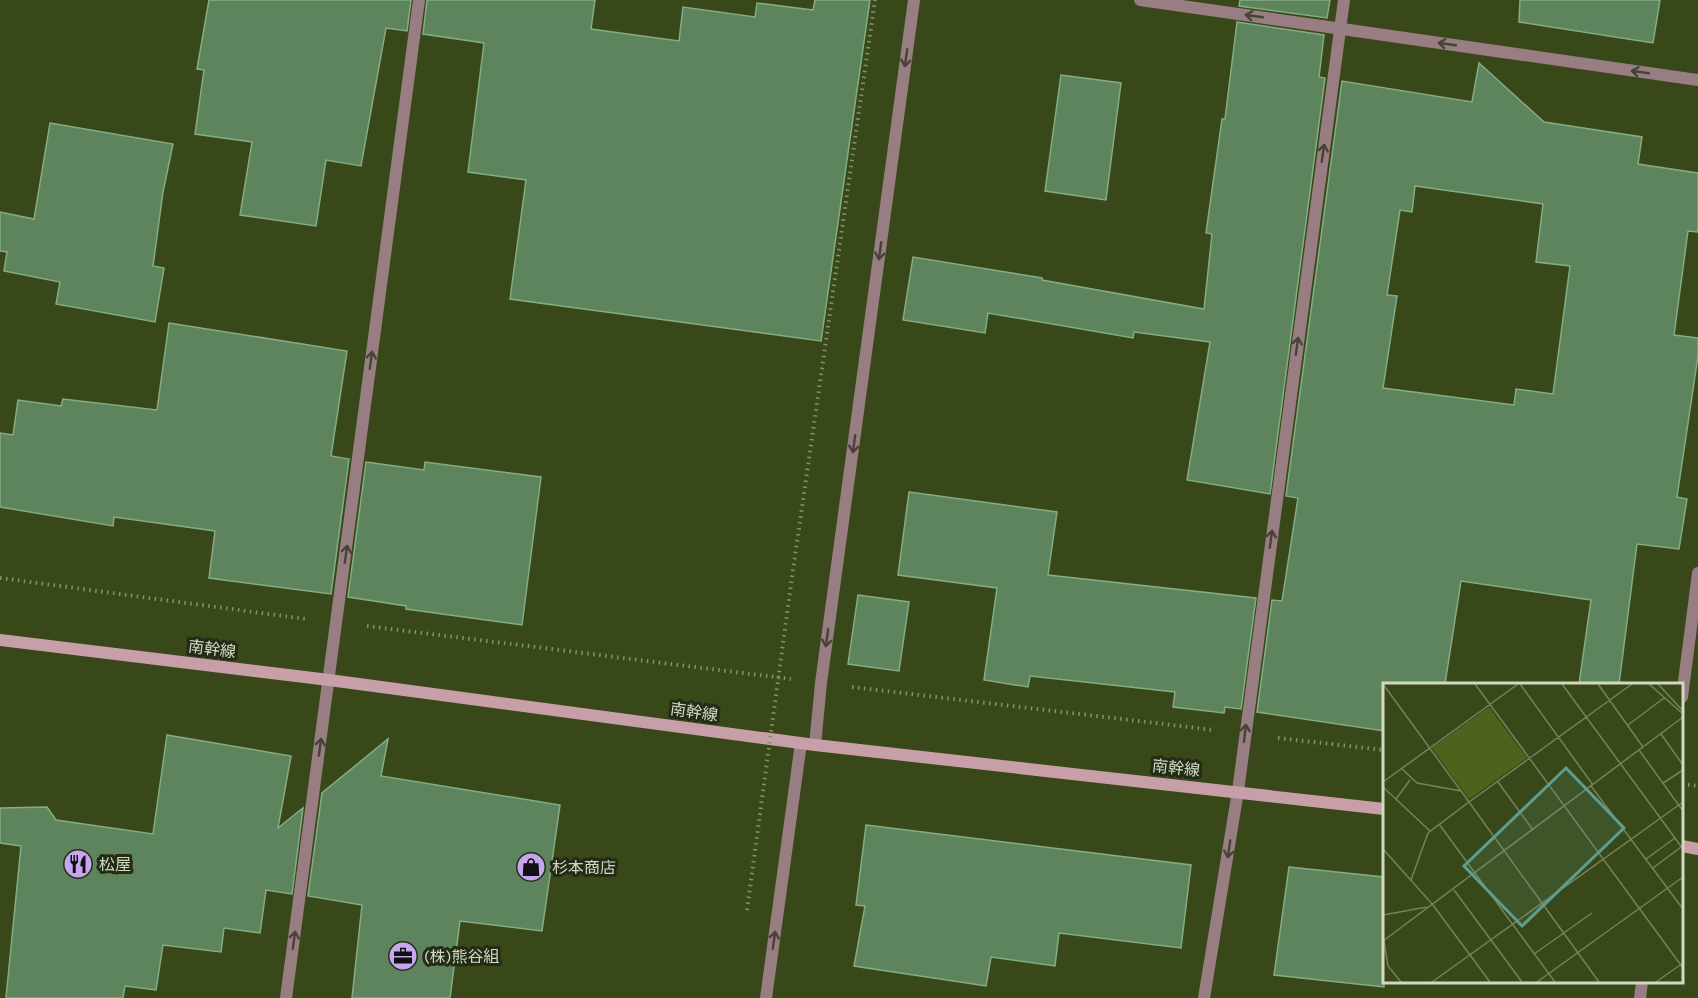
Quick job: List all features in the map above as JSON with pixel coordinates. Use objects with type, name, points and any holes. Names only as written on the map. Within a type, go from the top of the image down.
[{"type":"main road","name":"南幹線","points":[[0,640],[329,680],[815,745],[1383,809]]},
{"type":"main road","points":[[1683,846],[1698,849]]},
{"type":"street","points":[[286,998],[419,0]]},
{"type":"street","points":[[815,745],[821,683],[914,0]]},
{"type":"street","points":[[1140,0],[1698,80]]},
{"type":"street","points":[[1204,998],[1238,791],[1344,0]]},
{"type":"street","points":[[1683,689],[1698,573]]},
{"type":"street","points":[[766,998],[801,743]]},
{"type":"street","points":[[1640,998],[1642,983]]},
{"type":"path","points":[[747,910],[792,577],[875,0]]},
{"type":"path","points":[[0,578],[337,623],[1383,750]]},
{"type":"path","points":[[1683,784],[1698,786]]},
{"type":"building","points":[[209,0],[411,0],[407,31],[386,28],[361,166],[326,160],[316,226],[240,215],[252,142],[195,134],[204,70],[197,69]]},
{"type":"building","points":[[427,0],[595,0],[591,29],[679,41],[683,7],[755,17],[757,3],[813,10],[815,0],[870,0],[821,341],[510,299],[526,180],[468,172],[484,43],[423,34]]},
{"type":"building","points":[[1240,0],[1330,0],[1327,18],[1239,6]]},
{"type":"building","points":[[1520,0],[1660,0],[1653,43],[1519,22]]},
{"type":"building","points":[[1237,22],[1324,35],[1319,77],[1325,78],[1270,494],[1187,480],[1210,342],[1134,332],[1133,338],[988,313],[985,333],[903,320],[913,257],[1042,278],[1042,280],[1204,309],[1212,234],[1206,233],[1222,119],[1225,119]]},
{"type":"building","points":[[1479,63],[1544,122],[1642,137],[1638,164],[1698,173],[1698,232],[1688,231],[1674,335],[1698,338],[1698,356],[1677,497],[1687,499],[1679,549],[1637,544],[1619,683],[1579,683],[1591,600],[1461,581],[1445,683],[1383,683],[1383,731],[1257,712],[1272,600],[1282,601],[1298,498],[1286,496],[1342,81],[1472,102]],"holes":[[[1415,186],[1543,204],[1536,262],[1570,266],[1553,394],[1516,389],[1514,405],[1383,388],[1397,296],[1387,295],[1400,210],[1412,212]]]},
{"type":"building","points":[[1061,75],[1121,83],[1106,200],[1045,191]]},
{"type":"building","points":[[50,123],[173,144],[163,192],[153,266],[164,268],[155,322],[56,304],[60,282],[4,271],[7,252],[0,251],[0,212],[34,219]]},
{"type":"building","points":[[169,323],[347,351],[331,456],[349,459],[331,594],[209,578],[215,531],[114,517],[113,526],[0,507],[0,433],[13,435],[18,400],[61,406],[63,399],[157,410]]},
{"type":"building","points":[[366,462],[424,470],[425,462],[541,477],[522,625],[406,609],[406,606],[348,597]]},
{"type":"building","points":[[909,492],[1057,512],[1048,575],[1256,598],[1241,709],[1225,707],[1224,713],[1173,707],[1175,692],[1030,676],[1028,687],[984,680],[997,588],[898,575]]},
{"type":"building","points":[[858,595],[909,602],[899,671],[848,664]]},
{"type":"building","points":[[167,735],[291,756],[278,828],[303,808],[292,894],[266,890],[260,933],[224,928],[221,952],[163,945],[156,990],[125,986],[123,998],[6,998],[21,846],[0,843],[0,808],[47,807],[56,820],[153,834]]},
{"type":"building","points":[[388,739],[381,776],[560,805],[542,931],[460,921],[450,998],[352,998],[362,905],[308,896],[322,793]]},
{"type":"building","points":[[866,825],[1191,865],[1181,948],[1059,933],[1055,966],[991,957],[986,986],[854,966],[865,906],[856,905]]},
{"type":"building","points":[[1289,867],[1383,877],[1384,987],[1274,975]]},
{"type":"place","name":"松屋","points":[[78,864]]},
{"type":"place","name":"杉本商店","points":[[531,867]]},
{"type":"place","name":"(株)熊谷組","points":[[403,956]]}]
